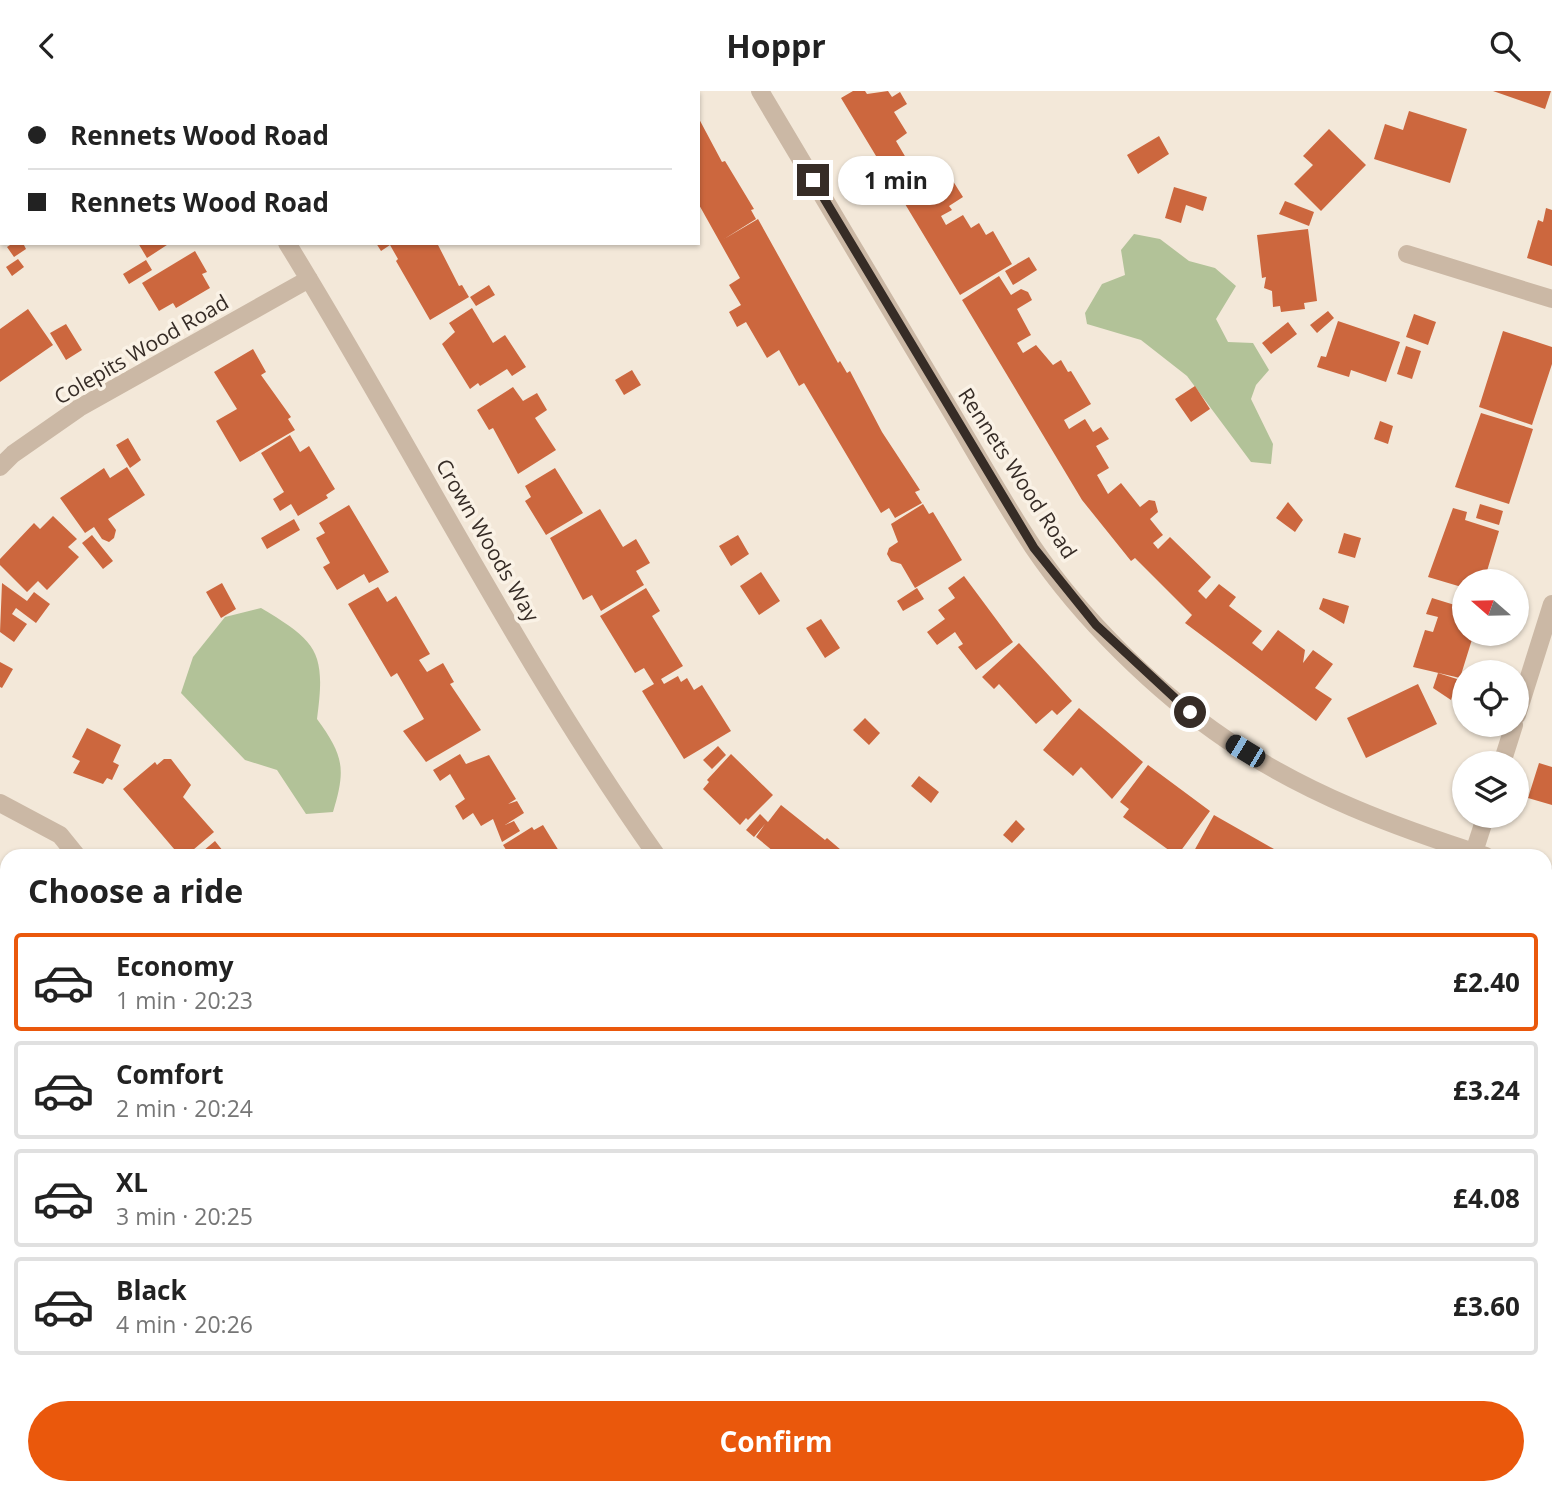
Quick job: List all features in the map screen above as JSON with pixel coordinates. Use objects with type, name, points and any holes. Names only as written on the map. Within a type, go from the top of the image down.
[{"type":"street","name":"Rennets Wood Road","points":[[760,91],[1034,548],[1096,625],[1172,698],[1226,740],[1348,806],[1420,835],[1464,849]]},
{"type":"street","name":"Crown Woods Way","points":[[288,245],[562,712],[616,800],[652,849]]},
{"type":"street","points":[[1407,254],[1552,299]]},
{"type":"street","name":"Colepits Wood Road","points":[[0,467],[12,454],[79,408],[309,279]]},
{"type":"street","points":[[1529,677],[1552,604]]},
{"type":"street","points":[[0,803],[60,835],[71,849]]},
{"type":"street","points":[[1481,849],[1484,828]]},
{"type":"green space","points":[[1134,234],[1160,239],[1189,261],[1215,268],[1236,286],[1216,319],[1228,342],[1253,343],[1269,370],[1256,385],[1251,399],[1273,444],[1271,464],[1251,462],[1187,376],[1141,340],[1087,324],[1085,313],[1102,284],[1125,275],[1121,250]]},
{"type":"green space","points":[[261,608],[295,630],[314,651],[320,678],[317,719],[333,743],[340,763],[340,785],[333,812],[306,814],[277,770],[245,760],[181,693],[193,657],[225,617]]},
{"type":"building","points":[[853,91],[865,91],[867,94],[888,91],[892,97],[900,92],[907,104],[894,112],[907,133],[896,141],[909,163],[921,156],[934,178],[946,170],[963,197],[949,206],[952,210],[941,216],[946,225],[963,215],[971,228],[979,223],[986,235],[993,231],[1012,264],[960,295],[841,98]]},
{"type":"building","points":[[1493,91],[1551,91],[1545,109]]},
{"type":"building","points":[[1409,111],[1467,129],[1450,183],[1374,159],[1385,124],[1403,130]]},
{"type":"building","points":[[700,121],[722,162],[725,161],[754,209],[751,210],[756,219],[724,239],[758,219],[838,363],[840,361],[847,373],[850,371],[882,432],[920,490],[915,492],[922,503],[895,518],[889,508],[881,513],[804,383],[799,386],[779,350],[767,358],[746,322],[737,327],[729,312],[741,305],[729,285],[740,278],[700,207]]},
{"type":"building","points":[[1329,129],[1366,165],[1321,211],[1294,184],[1313,165],[1303,156]]},
{"type":"building","points":[[1159,136],[1169,154],[1138,174],[1127,155]]},
{"type":"building","points":[[1174,187],[1207,197],[1203,211],[1186,205],[1181,223],[1165,218]]},
{"type":"building","points":[[1285,201],[1314,212],[1309,226],[1279,214]]},
{"type":"building","points":[[1546,208],[1552,210],[1552,266],[1527,258],[1538,220],[1543,222]]},
{"type":"building","points":[[1308,229],[1317,301],[1304,303],[1305,309],[1281,312],[1280,306],[1273,307],[1272,291],[1264,288],[1266,277],[1262,278],[1257,235]]},
{"type":"building","points":[[24,245],[26,249],[14,257],[7,247]]},
{"type":"building","points":[[139,245],[167,245],[147,258]]},
{"type":"building","points":[[377,245],[390,245],[381,251]]},
{"type":"building","points":[[390,245],[438,245],[459,286],[462,285],[469,297],[430,320],[396,261],[398,259]]},
{"type":"building","points":[[195,251],[207,272],[202,274],[210,288],[176,308],[173,303],[159,311],[142,283]]},
{"type":"building","points":[[1029,257],[1037,270],[1013,285],[1005,271]]},
{"type":"building","points":[[18,259],[24,267],[12,276],[6,267]]},
{"type":"building","points":[[146,260],[152,270],[129,284],[123,274]]},
{"type":"building","points":[[999,276],[1011,295],[1021,289],[1028,292],[1032,300],[1017,309],[1031,335],[1017,343],[1023,353],[1036,345],[1053,365],[1061,360],[1091,404],[1064,420],[1069,429],[1085,419],[1093,432],[1101,427],[1109,439],[1096,446],[1109,468],[1097,475],[1108,494],[1121,483],[1140,507],[1149,500],[1155,501],[1158,512],[1150,519],[1163,535],[1153,543],[1158,549],[1170,537],[1211,577],[1198,591],[1206,599],[1219,584],[1236,597],[1229,606],[1262,631],[1252,643],[1262,651],[1278,630],[1305,650],[1303,663],[1313,650],[1333,664],[1315,688],[1332,699],[1316,721],[1185,623],[1192,615],[1135,558],[1131,561],[1082,500],[962,300]]},
{"type":"building","points":[[489,285],[495,295],[476,306],[470,297]]},
{"type":"building","points":[[472,308],[493,343],[505,335],[526,367],[512,376],[507,369],[480,386],[478,383],[470,389],[442,344],[455,332],[449,323]]},
{"type":"building","points":[[28,309],[53,345],[0,382],[0,329]]},
{"type":"building","points":[[1328,311],[1334,318],[1317,333],[1310,325]]},
{"type":"building","points":[[1414,314],[1436,322],[1428,345],[1406,337]]},
{"type":"building","points":[[1338,321],[1400,342],[1386,382],[1351,370],[1349,377],[1317,367],[1321,356],[1326,357]]},
{"type":"building","points":[[1288,322],[1297,334],[1271,354],[1262,343]]},
{"type":"building","points":[[66,324],[82,350],[66,360],[50,333]]},
{"type":"building","points":[[1503,331],[1552,347],[1552,364],[1532,425],[1479,407]]},
{"type":"building","points":[[1406,346],[1421,351],[1412,379],[1397,374]]},
{"type":"building","points":[[253,349],[266,372],[261,375],[291,417],[288,419],[295,430],[240,462],[216,421],[237,409],[214,372]]},
{"type":"building","points":[[632,370],[641,385],[624,395],[615,380]]},
{"type":"building","points":[[1195,386],[1210,409],[1191,422],[1175,399]]},
{"type":"building","points":[[513,387],[523,401],[537,393],[547,410],[535,418],[556,450],[518,474],[493,428],[489,430],[477,410]]},
{"type":"building","points":[[1481,413],[1533,429],[1509,504],[1455,487]]},
{"type":"building","points":[[1380,421],[1393,426],[1388,444],[1374,439]]},
{"type":"building","points":[[290,435],[300,452],[309,446],[335,489],[326,495],[328,498],[298,516],[291,504],[280,511],[273,499],[284,492],[261,453]]},
{"type":"building","points":[[128,438],[141,460],[130,468],[116,445]]},
{"type":"building","points":[[127,467],[145,495],[108,519],[116,530],[114,538],[109,542],[102,539],[94,527],[85,533],[60,498],[104,468],[110,478]]},
{"type":"building","points":[[555,468],[583,513],[546,535],[525,501],[531,497],[525,486]]},
{"type":"building","points":[[1288,502],[1303,520],[1295,532],[1276,518]]},
{"type":"building","points":[[923,504],[929,514],[933,512],[962,560],[915,588],[901,564],[891,561],[887,554],[889,548],[898,542],[891,524]]},
{"type":"building","points":[[1480,504],[1503,511],[1499,525],[1476,518]]},
{"type":"building","points":[[349,505],[389,572],[369,583],[364,574],[337,590],[323,567],[330,563],[316,538],[325,533],[319,523]]},
{"type":"building","points":[[1453,508],[1467,512],[1465,520],[1499,531],[1488,569],[1452,569],[1452,584],[1428,577]]},
{"type":"building","points":[[600,509],[623,547],[636,539],[650,563],[636,571],[644,585],[601,611],[592,595],[583,600],[550,538]]},
{"type":"building","points":[[53,516],[77,539],[68,547],[79,557],[47,590],[38,581],[27,592],[0,565],[0,559],[34,523],[40,529]]},
{"type":"building","points":[[294,519],[300,530],[267,549],[261,538]]},
{"type":"building","points":[[1344,533],[1361,538],[1355,558],[1338,553]]},
{"type":"building","points":[[92,535],[113,561],[103,569],[82,543]]},
{"type":"building","points":[[738,535],[749,554],[731,566],[719,546]]},
{"type":"building","points":[[761,572],[780,601],[759,615],[740,586]]},
{"type":"building","points":[[964,576],[1013,642],[976,670],[958,647],[963,644],[955,632],[937,645],[927,632],[945,619],[938,610],[955,598],[948,588]]},
{"type":"building","points":[[2,583],[27,601],[34,592],[50,604],[36,623],[16,608],[12,614],[27,624],[14,642],[0,632]]},
{"type":"building","points":[[222,583],[236,609],[221,618],[206,592]]},
{"type":"building","points":[[378,587],[387,602],[396,596],[430,654],[419,660],[427,672],[443,663],[454,682],[450,684],[481,730],[426,762],[403,731],[424,719],[397,673],[391,677],[348,604]]},
{"type":"building","points":[[646,588],[660,611],[652,616],[683,666],[661,679],[664,684],[678,676],[681,682],[687,678],[694,690],[702,685],[731,731],[684,759],[642,691],[654,684],[644,668],[635,673],[600,616]]},
{"type":"building","points":[[917,588],[924,599],[903,611],[897,601]]},
{"type":"building","points":[[1323,598],[1349,606],[1344,624],[1319,609]]},
{"type":"building","points":[[1432,598],[1452,604],[1452,646],[1470,646],[1466,660],[1452,660],[1452,676],[1413,667],[1425,630],[1433,632],[1438,617],[1426,614]]},
{"type":"building","points":[[821,619],[840,648],[825,658],[806,628]]},
{"type":"building","points":[[1019,643],[1072,701],[1057,715],[1052,710],[1036,724],[999,684],[994,689],[982,677]]},
{"type":"building","points":[[0,662],[13,669],[2,688],[0,687]]},
{"type":"building","points":[[1438,673],[1452,677],[1451,700],[1433,688]]},
{"type":"building","points":[[1418,684],[1437,724],[1366,758],[1347,718]]},
{"type":"building","points":[[1079,708],[1143,762],[1112,799],[1081,767],[1073,776],[1043,750]]},
{"type":"building","points":[[865,718],[880,733],[869,745],[853,730]]},
{"type":"building","points":[[87,728],[121,745],[113,762],[119,765],[112,780],[107,778],[103,784],[73,773],[80,761],[72,757]]},
{"type":"building","points":[[718,746],[726,755],[712,769],[703,760]]},
{"type":"building","points":[[460,754],[466,764],[489,755],[516,799],[508,804],[517,801],[524,813],[505,825],[514,821],[520,831],[502,842],[493,819],[481,826],[473,813],[463,820],[455,806],[465,799],[450,774],[440,781],[433,770]]},
{"type":"building","points":[[731,754],[773,795],[740,825],[703,789],[709,782],[707,780]]},
{"type":"building","points":[[164,759],[171,759],[191,785],[183,797],[214,832],[194,849],[174,849],[123,789],[155,762],[157,765]]},
{"type":"building","points":[[1539,763],[1552,767],[1552,805],[1529,798]]},
{"type":"building","points":[[1148,765],[1210,811],[1182,849],[1167,849],[1123,817],[1129,809],[1120,802]]},
{"type":"building","points":[[919,776],[939,792],[931,803],[911,786]]},
{"type":"building","points":[[781,805],[840,849],[771,849],[756,837],[765,824],[754,837],[746,830],[760,814],[768,822]]},
{"type":"building","points":[[1214,815],[1274,849],[1195,849]]},
{"type":"building","points":[[1016,820],[1025,829],[1012,843],[1003,835]]},
{"type":"building","points":[[543,825],[558,849],[506,849],[503,845],[532,827],[534,830]]},
{"type":"building","points":[[215,841],[221,849],[205,849]]},
{"type":"route","points":[[813,180],[1034,548],[1096,625],[1190,712]]}]
